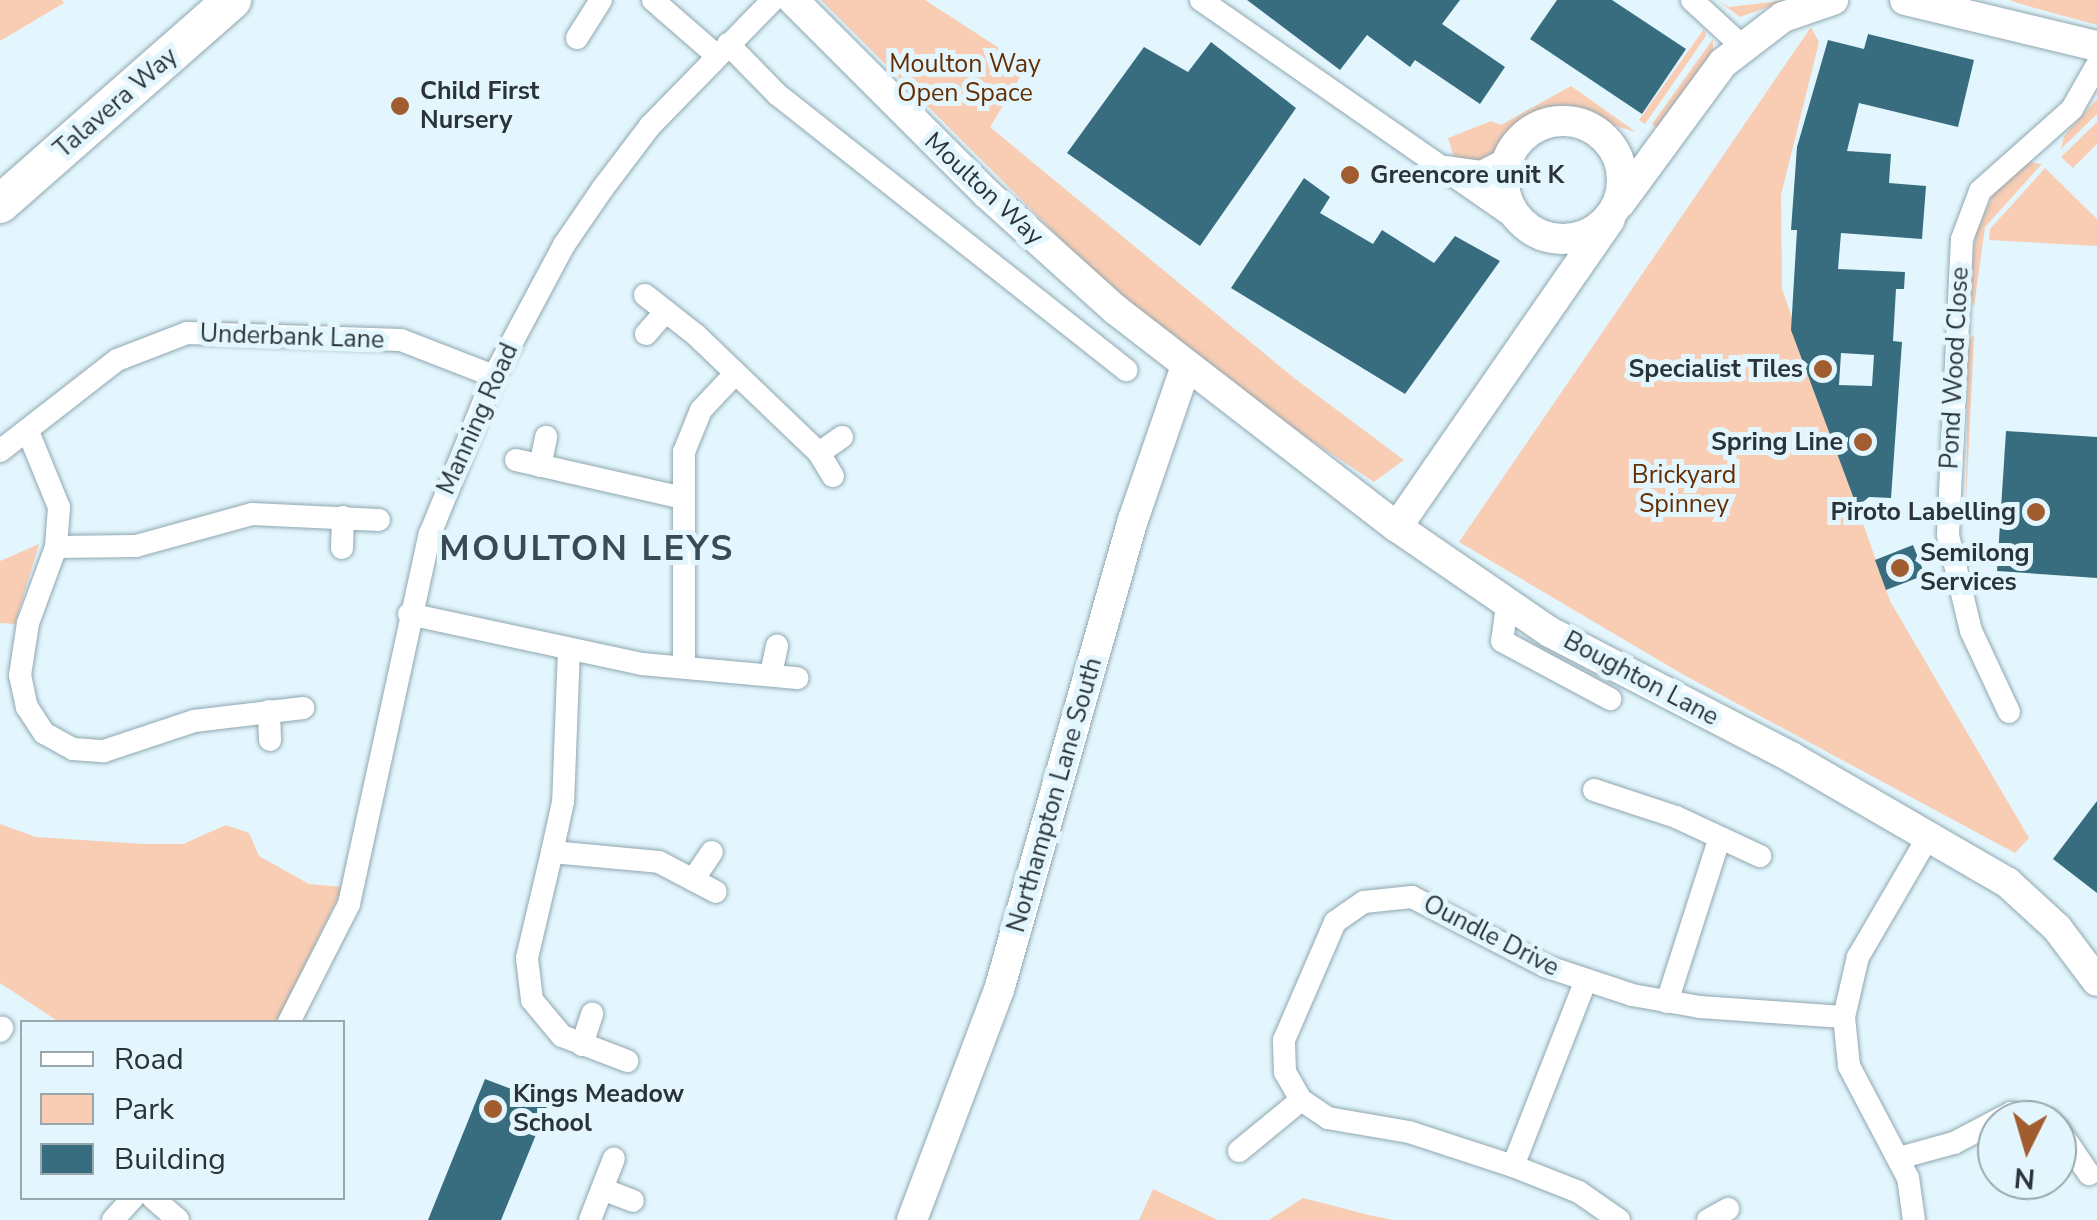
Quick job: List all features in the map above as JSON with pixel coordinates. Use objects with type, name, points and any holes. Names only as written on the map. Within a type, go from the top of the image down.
[{"type":"main road","name":"Talavera Way","points":[[0,204],[232,0]]},
{"type":"street","points":[[577,38],[601,0]]},
{"type":"street","points":[[654,0],[1126,370]]},
{"type":"street","name":"Manning Road","points":[[290,1020],[335,938],[359,871],[409,614],[430,534],[494,376],[564,245],[603,188],[722,50],[774,0]]},
{"type":"street","name":"Moulton Way","points":[[794,0],[987,194],[1186,366]]},
{"type":"street","points":[[1201,0],[1432,164],[1530,228],[1576,237],[1614,212],[1621,172],[1608,142],[1578,122],[1544,123],[1528,131],[1506,159],[1465,173],[1432,164]]},
{"type":"street","points":[[1692,0],[1741,45]]},
{"type":"street","points":[[1397,527],[1708,80],[1741,45],[1784,17],[1833,0]]},
{"type":"street","points":[[1905,0],[2097,46]]},
{"type":"street","name":"Pond Wood Close","points":[[2010,712],[1972,631],[1948,536],[1960,250],[1980,191],[2072,109],[2097,66]]},
{"type":"street","points":[[1608,142],[1670,137]]},
{"type":"street","points":[[1506,159],[1507,200],[1552,265],[1546,309]]},
{"type":"street","points":[[645,296],[819,453],[833,476]]},
{"type":"street","points":[[646,334],[666,312]]},
{"type":"street","name":"Underbank Lane","points":[[0,450],[28,434],[117,360],[187,334],[400,340],[494,376]]},
{"type":"street","name":"Boughton Lane","points":[[1186,366],[1507,606],[1930,834],[2027,897],[2097,982]]},
{"type":"street","name":"Northampton Lane South","points":[[912,1220],[999,990],[1133,520],[1186,366]]},
{"type":"street","points":[[684,667],[680,497],[692,428],[734,376]]},
{"type":"street","points":[[28,434],[59,507],[56,548],[28,623],[20,676],[26,708],[44,733],[73,749],[104,751],[194,721],[302,708]]},
{"type":"street","points":[[540,466],[546,437]]},
{"type":"street","points":[[819,453],[842,437]]},
{"type":"street","points":[[516,460],[680,497]]},
{"type":"street","points":[[56,548],[136,546],[252,514],[378,520]]},
{"type":"street","points":[[342,548],[343,518]]},
{"type":"street","points":[[1507,606],[1502,641],[1610,698]]},
{"type":"street","points":[[409,614],[568,649],[684,667],[797,678]]},
{"type":"street","points":[[771,674],[777,646]]},
{"type":"street","points":[[568,649],[563,802],[527,958],[528,987],[552,1029],[582,1045],[628,1061]]},
{"type":"street","points":[[269,710],[270,740]]},
{"type":"street","points":[[1594,790],[1676,817],[1718,840],[1760,856]]},
{"type":"street","points":[[1914,1220],[1900,1158],[1858,1092],[1844,1018],[1858,956],[1930,834]]},
{"type":"street","points":[[1667,1002],[1718,840]]},
{"type":"street","points":[[552,852],[659,862],[695,877],[716,892]]},
{"type":"street","points":[[695,877],[712,852]]},
{"type":"street","name":"Oundle Drive","points":[[1302,1100],[1285,1072],[1284,1040],[1322,942],[1364,902],[1412,897],[1490,941],[1585,982],[1667,1002],[1844,1018]]},
{"type":"street","points":[[1513,1166],[1585,982]]},
{"type":"street","points":[[582,1045],[592,1014]]},
{"type":"street","points":[[1239,1151],[1302,1100],[1328,1118],[1410,1132],[1513,1166],[1579,1192],[1619,1220]]},
{"type":"street","points":[[1900,1158],[1954,1143],[1977,1131]]},
{"type":"street","points":[[2077,1155],[2090,1174]]},
{"type":"street","points":[[590,1220],[614,1158]]},
{"type":"street","points":[[602,1189],[633,1201]]},
{"type":"street","points":[[113,1220],[132,1200]]},
{"type":"street","points":[[156,1200],[178,1220]]},
{"type":"green space","points":[[0,0],[62,0],[64,3],[0,41]]},
{"type":"green space","name":"Moulton Way Open Space","points":[[821,0],[925,0],[1027,66],[990,127],[1294,378],[1404,460],[1374,482],[1268,412],[1097,275]]},
{"type":"green space","points":[[1717,0],[1729,7],[1788,0],[1740,17]]},
{"type":"green space","points":[[2009,0],[2097,0],[2097,25],[2024,5]]},
{"type":"green space","name":"Brickyard Spinney","points":[[1811,27],[1819,42],[1781,195],[1782,289],[1890,601],[2029,838],[2015,853],[1684,675],[1459,542]]},
{"type":"green space","points":[[1704,29],[1706,36],[1645,124],[1639,120]]},
{"type":"green space","points":[[1713,39],[1713,56],[1657,128],[1652,124]]},
{"type":"green space","points":[[1571,86],[1636,132],[1563,111],[1529,124],[1490,165],[1454,157],[1448,138],[1491,121],[1501,125]]},
{"type":"green space","points":[[2097,99],[2097,114],[2061,149],[2064,136]]},
{"type":"green space","points":[[2097,122],[2097,144],[2073,168],[2061,157]]},
{"type":"green space","points":[[2028,162],[2042,164],[1985,227],[1974,307],[1969,293],[1976,233],[1994,193]]},
{"type":"green space","points":[[2045,168],[2097,219],[2097,246],[1989,240],[1990,229]]},
{"type":"green space","points":[[1974,335],[1966,504],[1968,340]]},
{"type":"green space","points":[[39,544],[15,624],[0,623],[0,561]]},
{"type":"green space","points":[[0,824],[36,837],[144,844],[183,844],[226,825],[249,833],[259,856],[309,884],[343,887],[278,1020],[56,1020],[0,983]]},
{"type":"green space","points":[[1153,1189],[1218,1220],[1139,1220]]},
{"type":"green space","points":[[1303,1198],[1369,1215],[1393,1220],[1269,1220]]},
{"type":"building","points":[[1247,0],[1460,0],[1442,24],[1505,67],[1480,104],[1415,60],[1410,67],[1367,35],[1340,70]]},
{"type":"building","points":[[1557,0],[1612,0],[1686,49],[1642,114],[1530,39]]},
{"type":"building","points":[[1868,34],[1974,60],[1958,127],[1859,103],[1847,151],[1891,154],[1889,183],[1926,186],[1922,239],[1841,233],[1838,269],[1905,272],[1904,289],[1896,289],[1893,341],[1902,342],[1891,498],[1869,497],[1857,507],[1791,330],[1797,230],[1791,230],[1797,147],[1828,40],[1864,49]],"holes":[[[1841,353],[1874,355],[1872,386],[1839,385]]]},
{"type":"building","points":[[1211,42],[1296,108],[1200,246],[1067,153],[1144,47],[1188,72]]},
{"type":"building","points":[[1304,178],[1330,197],[1320,213],[1373,244],[1382,230],[1434,263],[1455,236],[1500,261],[1405,394],[1231,288]]},
{"type":"building","points":[[2006,431],[2097,437],[2097,578],[1997,571]]},
{"type":"building","name":"Semilong Services","points":[[1913,545],[1925,575],[1886,590],[1875,560]]},
{"type":"building","points":[[2097,801],[2097,893],[2053,859]]},
{"type":"building","name":"Kings Meadow School","points":[[485,1079],[549,1103],[501,1220],[428,1220]]},
{"type":"place","name":"Child First Nursery","points":[[400,106]]},
{"type":"place","name":"Greencore unit K","points":[[1350,175]]},
{"type":"place","name":"Specialist Tiles","points":[[1823,369]]},
{"type":"place","name":"Spring Line","points":[[1863,442]]},
{"type":"place","name":"Piroto Labelling","points":[[2036,512]]},
{"type":"place","name":"Semilong Services","points":[[1900,568]]},
{"type":"place","name":"Kings Meadow School","points":[[493,1109]]},
{"type":"district","name":"MOULTON LEYS","points":[[587,549]]}]
